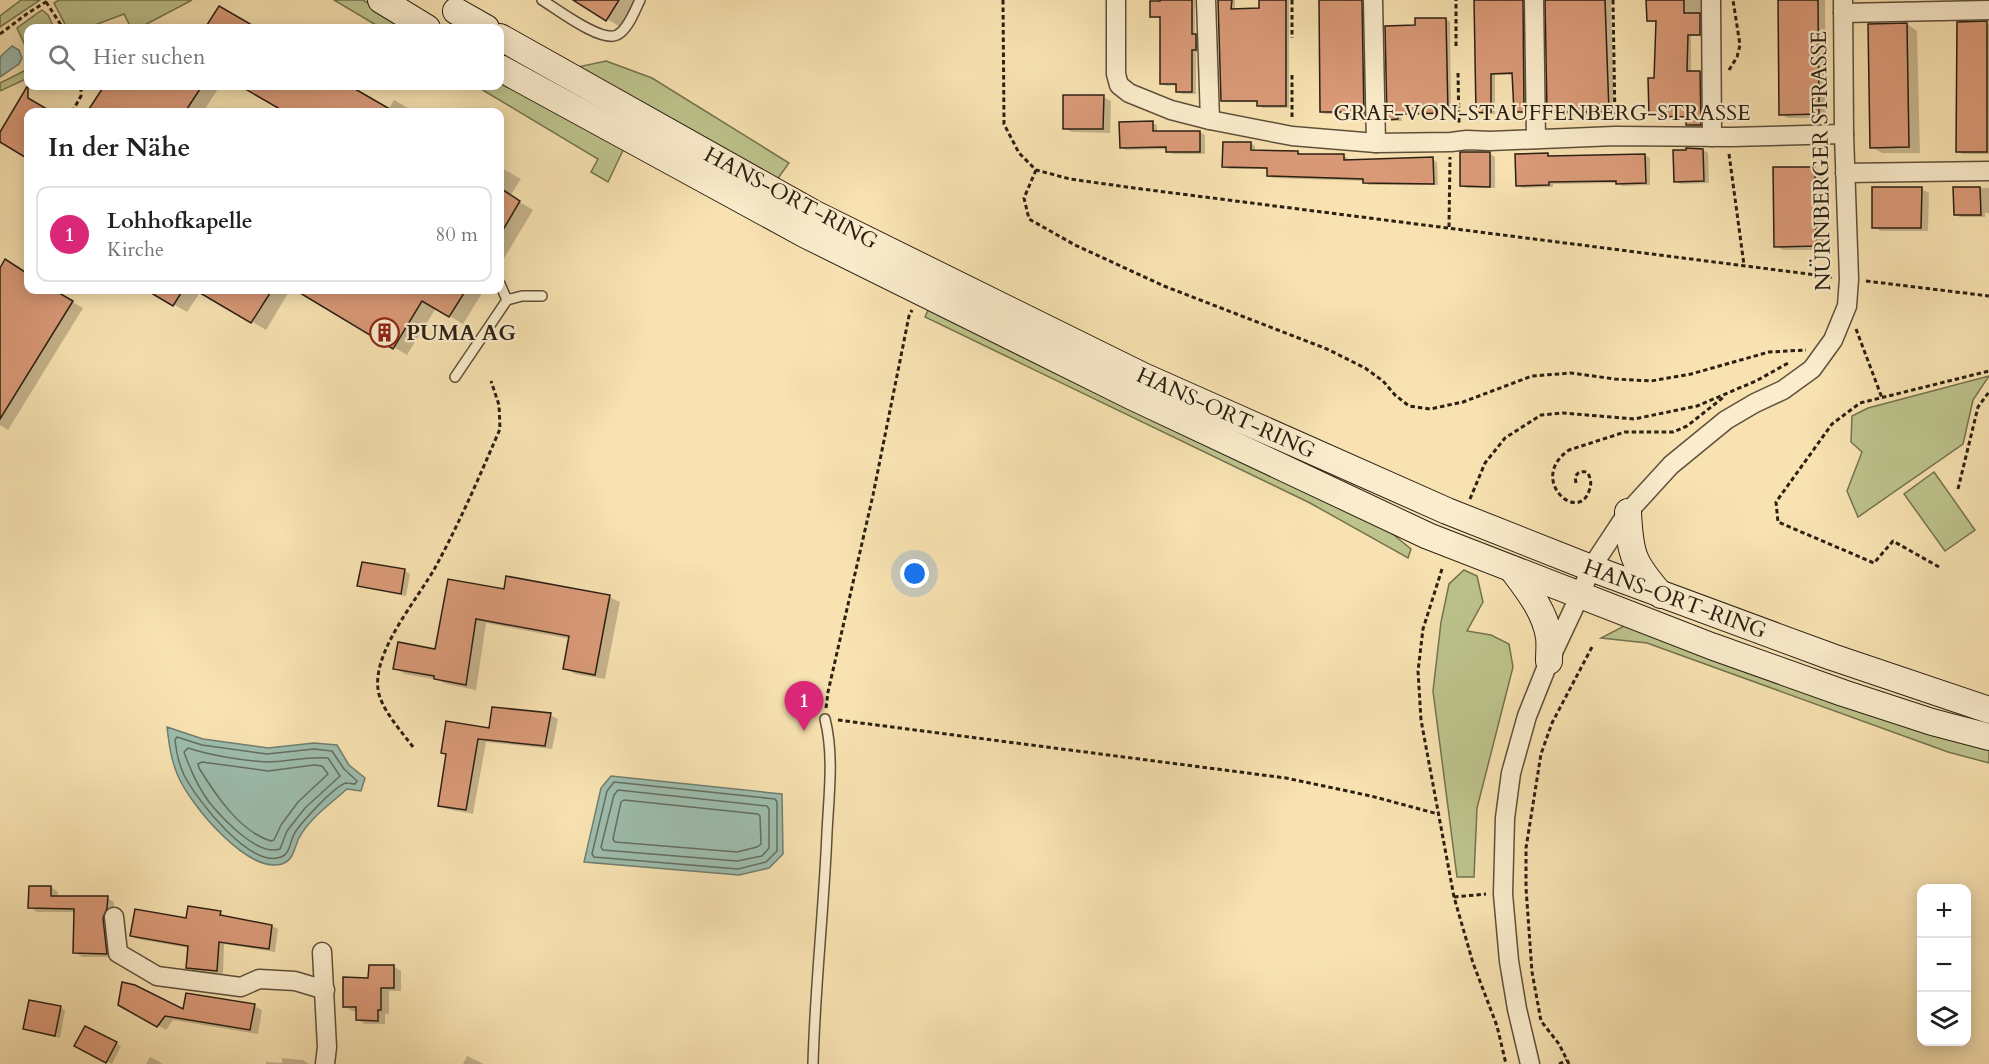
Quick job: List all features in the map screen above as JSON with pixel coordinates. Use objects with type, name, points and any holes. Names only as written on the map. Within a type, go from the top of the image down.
[{"type":"main road","points":[[381,0],[420,24]]},
{"type":"main road","points":[[448,6],[479,24]]},
{"type":"main road","name":"HANS-ORT-RING","points":[[504,39],[815,214],[1143,376],[1447,511],[1661,595],[1832,657],[1989,710]]},
{"type":"main road","name":"HANS-ORT-RING","points":[[504,70],[806,235],[1133,397],[1428,536],[1512,570],[1843,693],[1932,722],[1989,737]]},
{"type":"main road","points":[[1628,512],[1629,537],[1637,565],[1661,595]]},
{"type":"main road","points":[[1512,570],[1530,593],[1544,618],[1549,637],[1549,661]]},
{"type":"street","name":"GRAF-VON-STAUFFENBERG-STRASSE","points":[[1116,0],[1116,75],[1119,85],[1129,93],[1171,110],[1292,136],[1376,143],[1615,136],[1719,137],[1844,134]]},
{"type":"street","points":[[1206,0],[1210,120]]},
{"type":"street","points":[[1373,0],[1376,143]]},
{"type":"street","points":[[1534,0],[1536,139]]},
{"type":"street","points":[[1712,0],[1719,137]]},
{"type":"street","points":[[1843,7],[1989,10]]},
{"type":"street","name":"NÜRNBERGER STRASSE","points":[[1530,1064],[1509,961],[1503,894],[1505,818],[1511,773],[1527,716],[1549,661],[1592,568],[1628,512],[1671,465],[1726,420],[1783,390],[1812,369],[1833,340],[1846,305],[1849,279],[1844,134],[1843,7]]},
{"type":"street","points":[[1845,173],[1989,171]]},
{"type":"street","points":[[114,917],[118,953],[157,976],[241,987],[259,979],[295,981],[325,990]]},
{"type":"street","points":[[322,952],[327,1047],[325,1064]]},
{"type":"lane","points":[[542,0],[588,28],[610,36],[618,35],[625,28],[640,0]]},
{"type":"lane","points":[[504,293],[507,300]]},
{"type":"lane","points":[[455,377],[507,300],[514,297],[542,296]]},
{"type":"lane","points":[[813,1064],[830,777],[830,738],[825,718]]},
{"type":"path","points":[[1003,0],[1004,124],[1019,153],[1036,170],[1071,179],[1134,188],[1989,296]]},
{"type":"path","points":[[1292,0],[1292,38]]},
{"type":"path","points":[[1456,0],[1456,46]]},
{"type":"path","points":[[1613,0],[1615,136]]},
{"type":"path","points":[[1727,72],[1737,57],[1740,45],[1733,0]]},
{"type":"path","points":[[0,34],[27,13],[48,1],[61,24]]},
{"type":"path","points":[[1449,227],[1458,73]]},
{"type":"path","points":[[1292,75],[1292,136]]},
{"type":"path","points":[[74,108],[81,96],[81,90]]},
{"type":"path","points":[[1719,137],[1744,265]]},
{"type":"path","points":[[1036,170],[1024,198],[1029,219],[1075,244],[1164,286],[1327,349],[1365,368],[1383,381],[1409,406],[1430,410],[1463,402],[1532,376],[1571,373],[1651,381],[1691,374],[1768,352],[1814,350],[1804,355]]},
{"type":"path","points":[[921,292],[909,316],[873,495],[828,692],[825,718],[1286,778],[1371,796],[1438,814]]},
{"type":"path","points":[[1846,305],[1882,398]]},
{"type":"path","points":[[1468,503],[1485,463],[1505,438],[1541,416],[1563,413],[1634,419],[1697,406],[1729,393],[1794,360]]},
{"type":"path","points":[[1939,567],[1893,541],[1874,563],[1778,522],[1776,502],[1832,424],[1860,404],[1989,370]]},
{"type":"path","points":[[413,747],[379,698],[378,673],[390,640],[435,568],[500,429],[499,405],[491,381]]},
{"type":"path","points":[[1958,489],[1977,407],[1989,392]]},
{"type":"path","points":[[1576,483],[1576,474],[1582,471],[1587,472],[1590,478],[1589,491],[1586,498],[1578,502],[1564,500],[1554,485],[1555,464],[1561,455],[1569,450],[1625,432],[1673,432],[1687,426],[1729,393]]},
{"type":"path","points":[[1442,569],[1423,629],[1418,671],[1421,720],[1454,897],[1473,963],[1497,1026],[1506,1064]]},
{"type":"path","points":[[1559,1064],[1568,1062],[1559,1044],[1541,1021],[1532,972],[1526,888],[1526,848],[1541,754],[1552,723],[1592,647]]},
{"type":"path","points":[[1454,897],[1503,894]]},
{"type":"green space","points":[[21,0],[40,0],[0,27],[0,16]]},
{"type":"green space","points":[[59,0],[192,0],[147,24],[129,24],[124,14],[98,24],[65,24],[54,3]]},
{"type":"green space","points":[[334,0],[363,0],[402,24],[374,24]]},
{"type":"green space","points":[[42,10],[48,15],[52,24],[24,24],[24,43],[17,28]]},
{"type":"green space","points":[[606,61],[652,78],[789,163],[776,181],[573,68]]},
{"type":"green space","points":[[24,71],[24,80],[0,91],[0,83]]},
{"type":"green space","points":[[504,81],[625,146],[608,182],[591,172],[598,159],[483,90],[504,90]]},
{"type":"green space","points":[[929,308],[1379,523],[1411,549],[1408,558],[1310,503],[925,317]]},
{"type":"green space","points":[[1989,376],[1973,400],[1963,444],[1858,517],[1847,491],[1862,452],[1851,442],[1852,416],[1868,408]]},
{"type":"green space","points":[[1934,472],[1975,530],[1945,551],[1904,494]]},
{"type":"green space","points":[[1464,570],[1477,576],[1483,602],[1467,631],[1491,635],[1509,644],[1513,667],[1477,808],[1474,877],[1457,877],[1433,691],[1441,622],[1449,584]]},
{"type":"green space","points":[[1628,624],[1989,745],[1989,763],[1948,752],[1647,643],[1601,638]]},
{"type":"water","points":[[12,46],[19,50],[22,58],[19,64],[0,77],[0,57]]},
{"type":"water","points":[[167,727],[203,739],[268,748],[314,743],[337,745],[349,765],[365,778],[361,791],[347,789],[315,818],[299,838],[289,860],[282,864],[268,864],[237,848],[221,834],[194,803],[178,776]]},
{"type":"water","points":[[611,776],[782,794],[783,854],[769,868],[739,875],[584,862],[601,788]]},
{"type":"building","points":[[573,0],[619,0],[606,21]]},
{"type":"building","points":[[1192,0],[1192,34],[1196,34],[1196,50],[1192,50],[1192,92],[1176,92],[1176,84],[1160,84],[1160,17],[1150,17],[1150,1]]},
{"type":"building","points":[[1218,0],[1232,0],[1231,9],[1259,8],[1259,0],[1286,0],[1286,106],[1257,106],[1257,101],[1221,101]]},
{"type":"building","points":[[1319,0],[1362,0],[1364,119],[1351,120],[1351,112],[1320,112]]},
{"type":"building","points":[[1474,0],[1523,0],[1524,112],[1514,112],[1512,73],[1491,74],[1491,112],[1476,113]]},
{"type":"building","points":[[1545,0],[1605,0],[1609,112],[1547,112]]},
{"type":"building","points":[[1646,0],[1684,0],[1684,13],[1700,13],[1700,35],[1688,35],[1687,71],[1700,71],[1701,125],[1686,125],[1686,117],[1649,116],[1648,78],[1654,78],[1656,21],[1647,21]]},
{"type":"building","points":[[1778,0],[1818,0],[1819,114],[1779,115]]},
{"type":"building","points":[[219,6],[250,24],[208,24]]},
{"type":"building","points":[[1415,18],[1446,18],[1448,113],[1398,114],[1398,119],[1387,120],[1385,26],[1415,25]]},
{"type":"building","points":[[1987,21],[1987,152],[1956,152],[1957,22]]},
{"type":"building","points":[[1907,23],[1909,147],[1870,148],[1868,24]]},
{"type":"building","points":[[25,90],[28,90],[28,98],[45,108],[24,108],[24,157],[0,142],[0,132]]},
{"type":"building","points":[[101,90],[199,90],[188,108],[90,108]]},
{"type":"building","points":[[247,90],[357,90],[388,108],[278,108]]},
{"type":"building","points":[[1063,95],[1104,95],[1103,129],[1063,129]]},
{"type":"building","points":[[1153,121],[1153,131],[1200,131],[1200,152],[1166,152],[1166,147],[1120,148],[1119,122]]},
{"type":"building","points":[[1223,142],[1251,142],[1251,150],[1298,151],[1298,154],[1344,154],[1344,160],[1433,157],[1434,184],[1363,183],[1363,179],[1267,176],[1267,168],[1222,167]]},
{"type":"building","points":[[1686,148],[1703,149],[1704,181],[1674,182],[1673,150],[1686,150]]},
{"type":"building","points":[[1460,152],[1490,152],[1490,187],[1460,186]]},
{"type":"building","points":[[1548,153],[1548,156],[1645,154],[1646,183],[1549,182],[1549,185],[1516,186],[1515,154]]},
{"type":"building","points":[[1773,167],[1815,167],[1816,246],[1774,247]]},
{"type":"building","points":[[1872,187],[1922,187],[1921,228],[1872,228]]},
{"type":"building","points":[[1953,187],[1980,187],[1981,215],[1954,215]]},
{"type":"building","points":[[504,191],[520,201],[504,228]]},
{"type":"building","points":[[5,259],[24,271],[24,294],[61,294],[73,301],[0,419],[0,268]]},
{"type":"building","points":[[153,294],[180,294],[173,306]]},
{"type":"building","points":[[202,294],[269,294],[251,323]]},
{"type":"building","name":"PUMA AG","points":[[302,294],[463,294],[449,317],[422,301],[393,349]]},
{"type":"building","points":[[362,562],[405,569],[401,594],[357,586]]},
{"type":"building","points":[[506,576],[610,595],[595,675],[563,669],[569,636],[476,619],[466,685],[434,679],[434,676],[393,669],[398,642],[435,649],[448,579],[504,589]]},
{"type":"building","points":[[492,707],[551,713],[545,746],[478,739],[466,810],[438,806],[446,754],[441,753],[446,721],[489,728]]},
{"type":"building","points":[[29,886],[51,886],[51,896],[108,896],[103,918],[107,954],[73,953],[74,909],[28,908]]},
{"type":"building","points":[[188,906],[221,911],[220,915],[272,925],[269,949],[219,942],[217,971],[186,968],[188,946],[130,936],[135,909],[186,918]]},
{"type":"building","points":[[369,965],[394,965],[394,988],[381,988],[381,1010],[378,1010],[378,1021],[356,1020],[356,1007],[343,1007],[343,977],[368,978]]},
{"type":"building","points":[[122,982],[135,985],[183,1009],[186,993],[255,1004],[250,1030],[165,1016],[157,1027],[118,1005]]},
{"type":"building","points":[[29,1000],[61,1006],[55,1036],[23,1029]]},
{"type":"building","points":[[85,1026],[117,1042],[106,1063],[74,1046]]},
{"type":"place","name":"PUMA AG","points":[[385,333]]},
{"type":"place","name":"Lohhofkapelle","points":[[804,731]]}]
